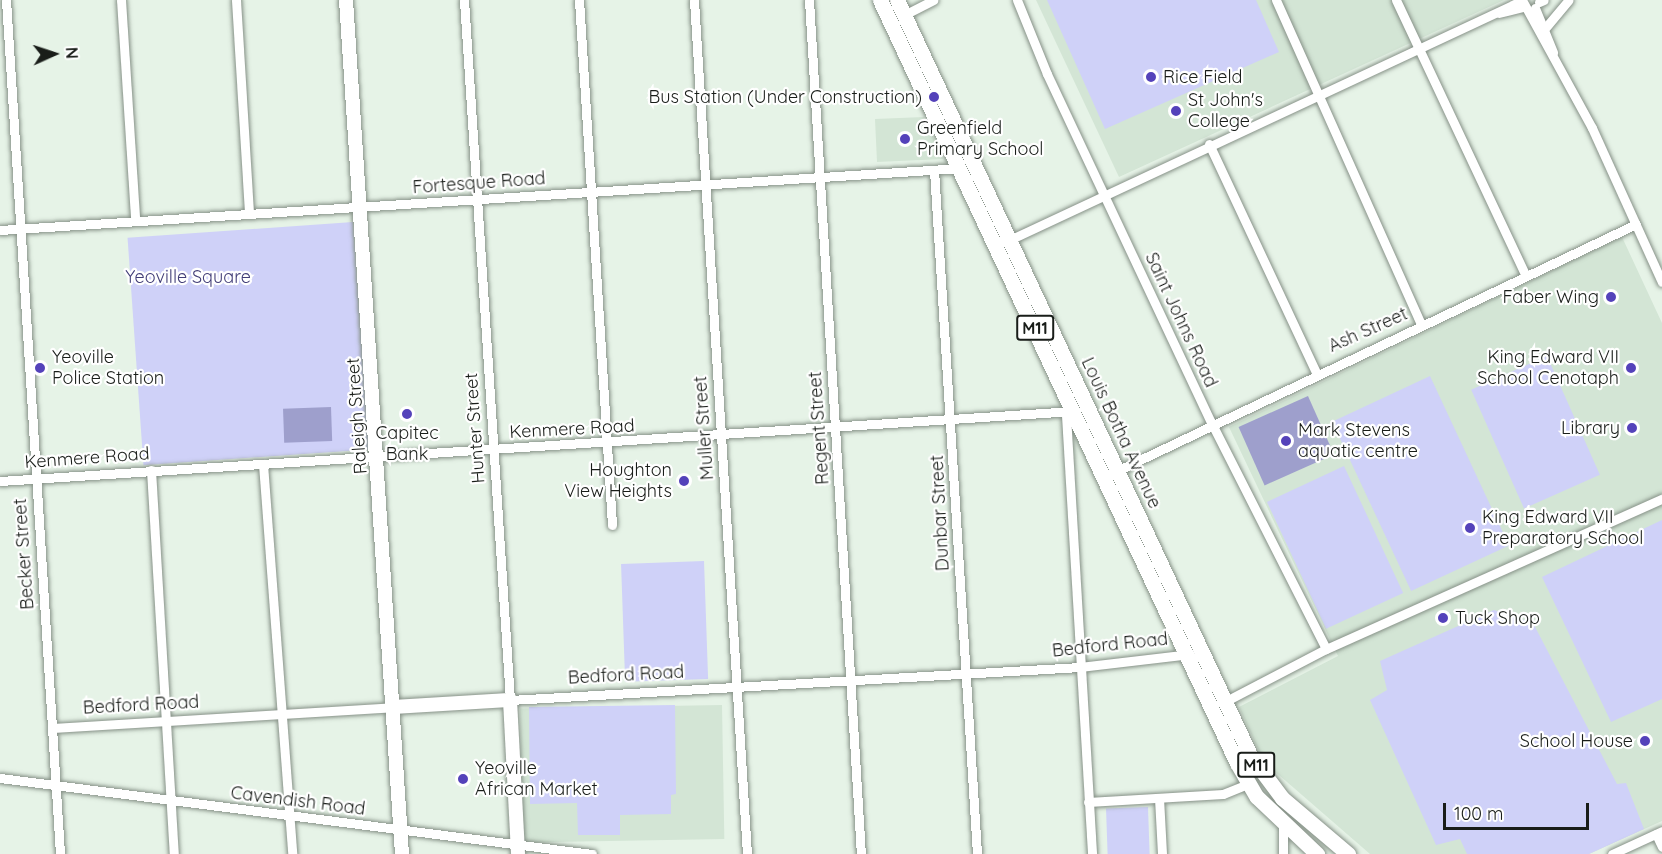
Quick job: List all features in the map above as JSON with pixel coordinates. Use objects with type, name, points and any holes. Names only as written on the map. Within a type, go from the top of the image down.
[{"type":"main road","name":"Raleigh Street","points":[[346,0],[378,459],[402,854]]},
{"type":"main road","name":"Louis Botha Avenue","points":[[880,0],[961,168],[1070,413],[1110,474]]},
{"type":"main road","name":"Louis Botha Avenue","points":[[897,0],[1011,239],[1110,474],[1194,652],[1248,784],[1283,823],[1317,854]]},
{"type":"main road","name":"Louis Botha Avenue","points":[[1194,652],[1226,701],[1270,785],[1348,854]]},
{"type":"main road","name":"Bedford Road","points":[[392,708],[510,700]]},
{"type":"main road","name":"Hunter Street","points":[[510,700],[518,849]]},
{"type":"street","name":"Becker Street","points":[[6,0],[60,854]]},
{"type":"street","points":[[121,0],[135,219]]},
{"type":"street","points":[[236,0],[249,213]]},
{"type":"street","name":"Hunter Street","points":[[464,0],[510,700]]},
{"type":"street","points":[[579,0],[612,525]]},
{"type":"street","name":"Muller Street","points":[[694,0],[747,854]]},
{"type":"street","name":"Regent Street","points":[[809,0],[861,854]]},
{"type":"street","points":[[904,15],[933,0]]},
{"type":"street","name":"Saint Johns Road","points":[[1017,0],[1104,195],[1211,422],[1326,649]]},
{"type":"street","points":[[1276,0],[1421,324]]},
{"type":"street","points":[[1396,0],[1416,47],[1525,274]]},
{"type":"street","points":[[1546,27],[1569,0]]},
{"type":"street","points":[[996,245],[1416,47],[1494,13],[1531,3]]},
{"type":"street","points":[[1531,3],[1546,27],[1553,52]]},
{"type":"street","points":[[1531,3],[1662,282]]},
{"type":"street","points":[[1209,144],[1316,372]]},
{"type":"street","name":"Fortesque Road","points":[[0,230],[135,219],[476,200],[961,168]]},
{"type":"street","name":"Dunbar Street","points":[[934,170],[977,854]]},
{"type":"street","name":"Ash Street","points":[[1110,474],[1316,372],[1636,224]]},
{"type":"street","points":[[1070,413],[1080,667],[1092,854]]},
{"type":"street","name":"Kenmere Road","points":[[0,481],[151,470],[378,459],[1070,413]]},
{"type":"street","points":[[263,464],[292,854]]},
{"type":"street","points":[[151,470],[174,854]]},
{"type":"street","points":[[1226,701],[1326,649],[1662,499]]},
{"type":"street","name":"Bedford Road","points":[[510,700],[1080,667],[1194,652]]},
{"type":"street","name":"Bedford Road","points":[[52,728],[392,708]]},
{"type":"street","name":"Cavendish Road","points":[[0,778],[172,802],[290,815],[518,849],[592,854]]},
{"type":"street","points":[[1088,802],[1222,794],[1248,784]]},
{"type":"street","points":[[1159,798],[1162,854]]},
{"type":"street","points":[[1283,823],[1283,854]]},
{"type":"street","points":[[1612,854],[1659,832],[1662,847]]},
{"type":"shaded area","name":"St John's College","points":[[1036,0],[1504,0],[1119,177]]},
{"type":"shaded area","name":"Greenfield Primary School","points":[[924,117],[943,159],[877,162],[875,119]]},
{"type":"shaded area","name":"King Edward VII Preparatory School","points":[[1622,237],[1662,323],[1662,821],[1589,854],[1370,854],[1264,762],[1239,707],[1338,656],[1229,427]]},
{"type":"shaded area","name":"Mark Stevens aquatic centre","points":[[1308,396],[1334,454],[1265,485],[1239,427]]},
{"type":"shaded area","points":[[331,407],[332,441],[284,443],[283,409]]},
{"type":"shaded area","points":[[722,705],[724,839],[522,843],[520,709]]},
{"type":"green space","name":"Rice Field","points":[[1047,0],[1256,0],[1279,52],[1105,129]]},
{"type":"green space","name":"Yeoville Square","points":[[353,222],[369,449],[143,465],[128,238]]},
{"type":"green space","points":[[1547,356],[1600,475],[1524,509],[1471,390]]},
{"type":"green space","points":[[1430,376],[1509,545],[1411,591],[1332,422]]},
{"type":"green space","points":[[1344,466],[1403,593],[1326,629],[1267,502]]},
{"type":"green space","points":[[1662,520],[1662,699],[1611,722],[1542,577]]},
{"type":"green space","points":[[704,561],[708,679],[625,682],[621,564]]},
{"type":"green space","points":[[1494,610],[1533,623],[1617,784],[1626,783],[1644,829],[1589,854],[1467,854],[1460,839],[1436,845],[1370,700],[1387,690],[1380,661]]},
{"type":"green space","points":[[675,705],[676,794],[671,795],[671,814],[620,815],[620,835],[578,835],[577,803],[530,804],[529,707]]},
{"type":"green space","points":[[1148,807],[1150,854],[1108,854],[1106,808]]},
{"type":"place","name":"Rice Field","points":[[1151,77]]},
{"type":"place","name":"Bus Station (Under Construction)","points":[[934,97]]},
{"type":"place","name":"St John's College","points":[[1176,111]]},
{"type":"place","name":"Greenfield Primary School","points":[[905,139]]},
{"type":"place","name":"Faber Wing","points":[[1611,297]]},
{"type":"place","name":"Yeoville Police Station","points":[[40,368]]},
{"type":"place","name":"King Edward VII School Cenotaph","points":[[1631,368]]},
{"type":"place","name":"Capitec Bank","points":[[407,414]]},
{"type":"place","name":"Library","points":[[1632,428]]},
{"type":"place","name":"Mark Stevens aquatic centre","points":[[1286,441]]},
{"type":"place","name":"Houghton View Heights","points":[[684,481]]},
{"type":"place","name":"King Edward VII Preparatory School","points":[[1470,528]]},
{"type":"place","name":"Tuck Shop","points":[[1443,618]]},
{"type":"place","name":"School House","points":[[1645,741]]},
{"type":"place","name":"Yeoville African Market","points":[[463,779]]}]
